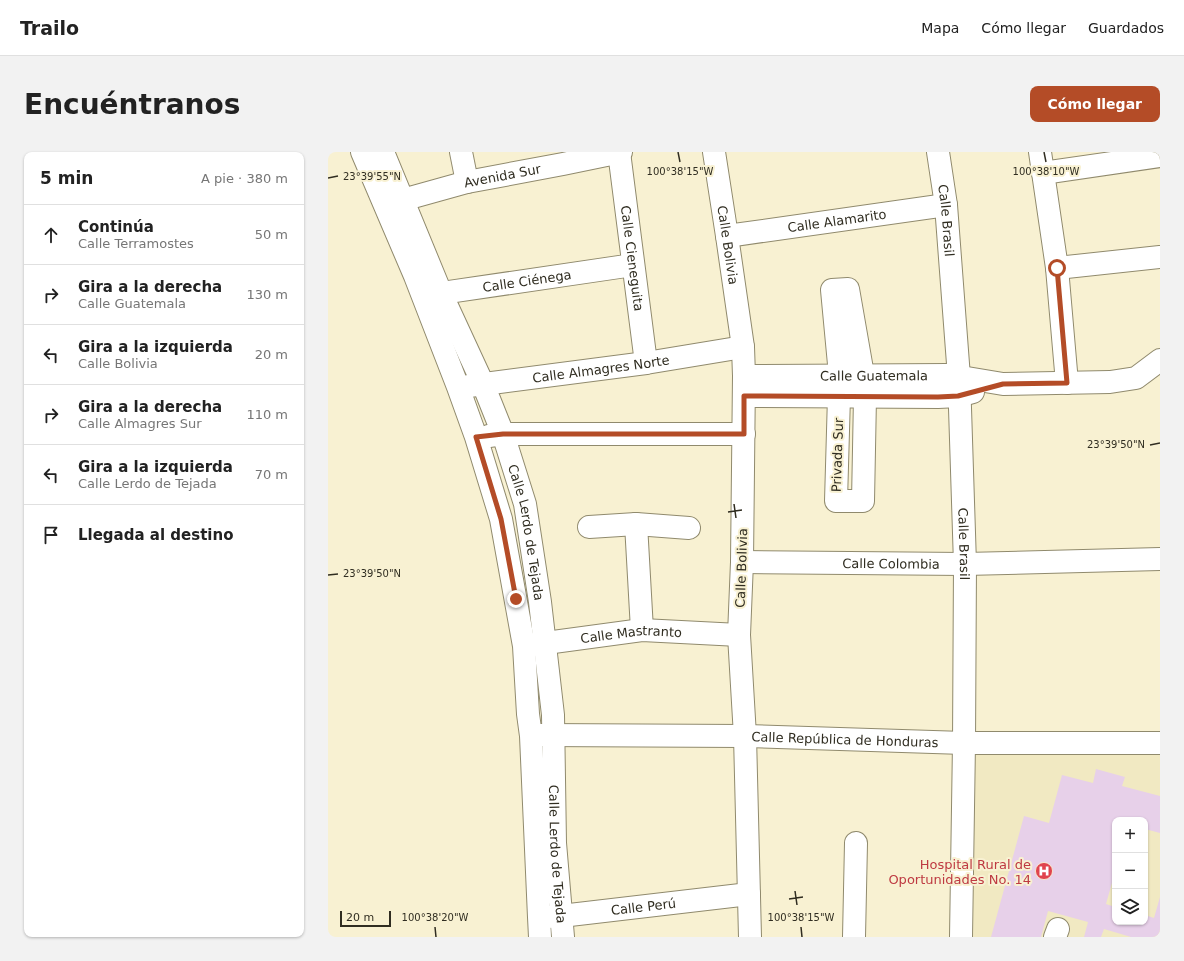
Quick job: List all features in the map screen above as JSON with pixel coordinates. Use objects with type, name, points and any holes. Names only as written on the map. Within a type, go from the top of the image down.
[{"type":"street","name":"Calle Lerdo de Tejada","points":[[362,152],[393,202]]},
{"type":"street","name":"Calle Lerdo de Tejada","points":[[384,152],[393,202],[415,276],[432,294],[483,384],[503,434],[525,504],[540,602],[553,715],[555,843],[562,926]]},
{"type":"street","points":[[461,152],[467,182]]},
{"type":"street","name":"Avenida Sur","points":[[393,202],[562,158],[620,152]]},
{"type":"street","name":"Calle Cieneguita","points":[[620,152],[646,363]]},
{"type":"street","name":"Calle Bolivia","points":[[714,152],[743,347],[744,434],[739,635],[745,736],[750,937]]},
{"type":"street","name":"Calle Brasil","points":[[938,152],[946,205],[959,386],[965,564],[961,937]]},
{"type":"street","points":[[1067,383],[1057,268],[1041,162],[1160,156]]},
{"type":"street","name":"Calle Alamarito","points":[[727,236],[946,205]]},
{"type":"street","points":[[1057,268],[1160,257]]},
{"type":"street","name":"Calle Ciénega","points":[[432,294],[633,265]]},
{"type":"street","points":[[839,385],[832,290],[848,289],[863,374]]},
{"type":"street","name":"Calle Lerdo de Tejada","points":[[432,294],[458,387],[476,437],[501,519],[524,646],[528,714],[531,736],[540,927]]},
{"type":"street","name":"Calle Almagres Norte","points":[[458,387],[646,363],[743,347]]},
{"type":"street","name":"Calle Guatemala","points":[[744,386],[839,385],[865,396],[938,397],[959,386],[1110,382],[1136,378],[1160,360]]},
{"type":"street","name":"Calle Guatemala","points":[[839,385],[863,374],[949,375],[959,386]]},
{"type":"street","name":"Privada Sur","points":[[839,385],[836,501],[863,501],[865,396]]},
{"type":"street","points":[[476,437],[503,434],[744,434]]},
{"type":"street","points":[[589,527],[636,524],[689,528]]},
{"type":"street","points":[[636,524],[642,630]]},
{"type":"street","name":"Calle Colombia","points":[[742,562],[965,564],[1160,559]]},
{"type":"street","name":"Calle Mastranto","points":[[524,646],[642,630],[739,635]]},
{"type":"street","name":"Calle República de Honduras","points":[[531,736],[553,734],[745,736],[964,743],[1160,743]]},
{"type":"street","points":[[854,937],[856,843]]},
{"type":"street","name":"Calle Perú","points":[[540,927],[562,926],[749,894]]},
{"type":"shaded area","name":"Hospital Rural de Oportunidades No. 14","points":[[973,755],[1160,755],[1160,937],[972,937]]},
{"type":"building","points":[[1096,769],[1125,777],[1122,786],[1160,796],[1160,833],[1148,830],[1148,817],[1112,817],[1112,883],[1106,904],[1112,906],[1112,925],[1148,925],[1148,916],[1154,918],[1160,897],[1160,937],[1131,937],[1104,929],[1101,937],[1084,937],[1088,922],[1048,911],[1041,937],[991,937],[1024,816],[1049,823],[1062,775],[1093,783]]},
{"type":"place","name":"Hospital Rural de Oportunidades No. 14","points":[[1044,871]]},
{"type":"route","points":[[516,599],[501,519],[476,437],[503,434],[744,434],[744,396],[938,397],[958,396],[1003,384],[1067,383],[1057,268]]}]
